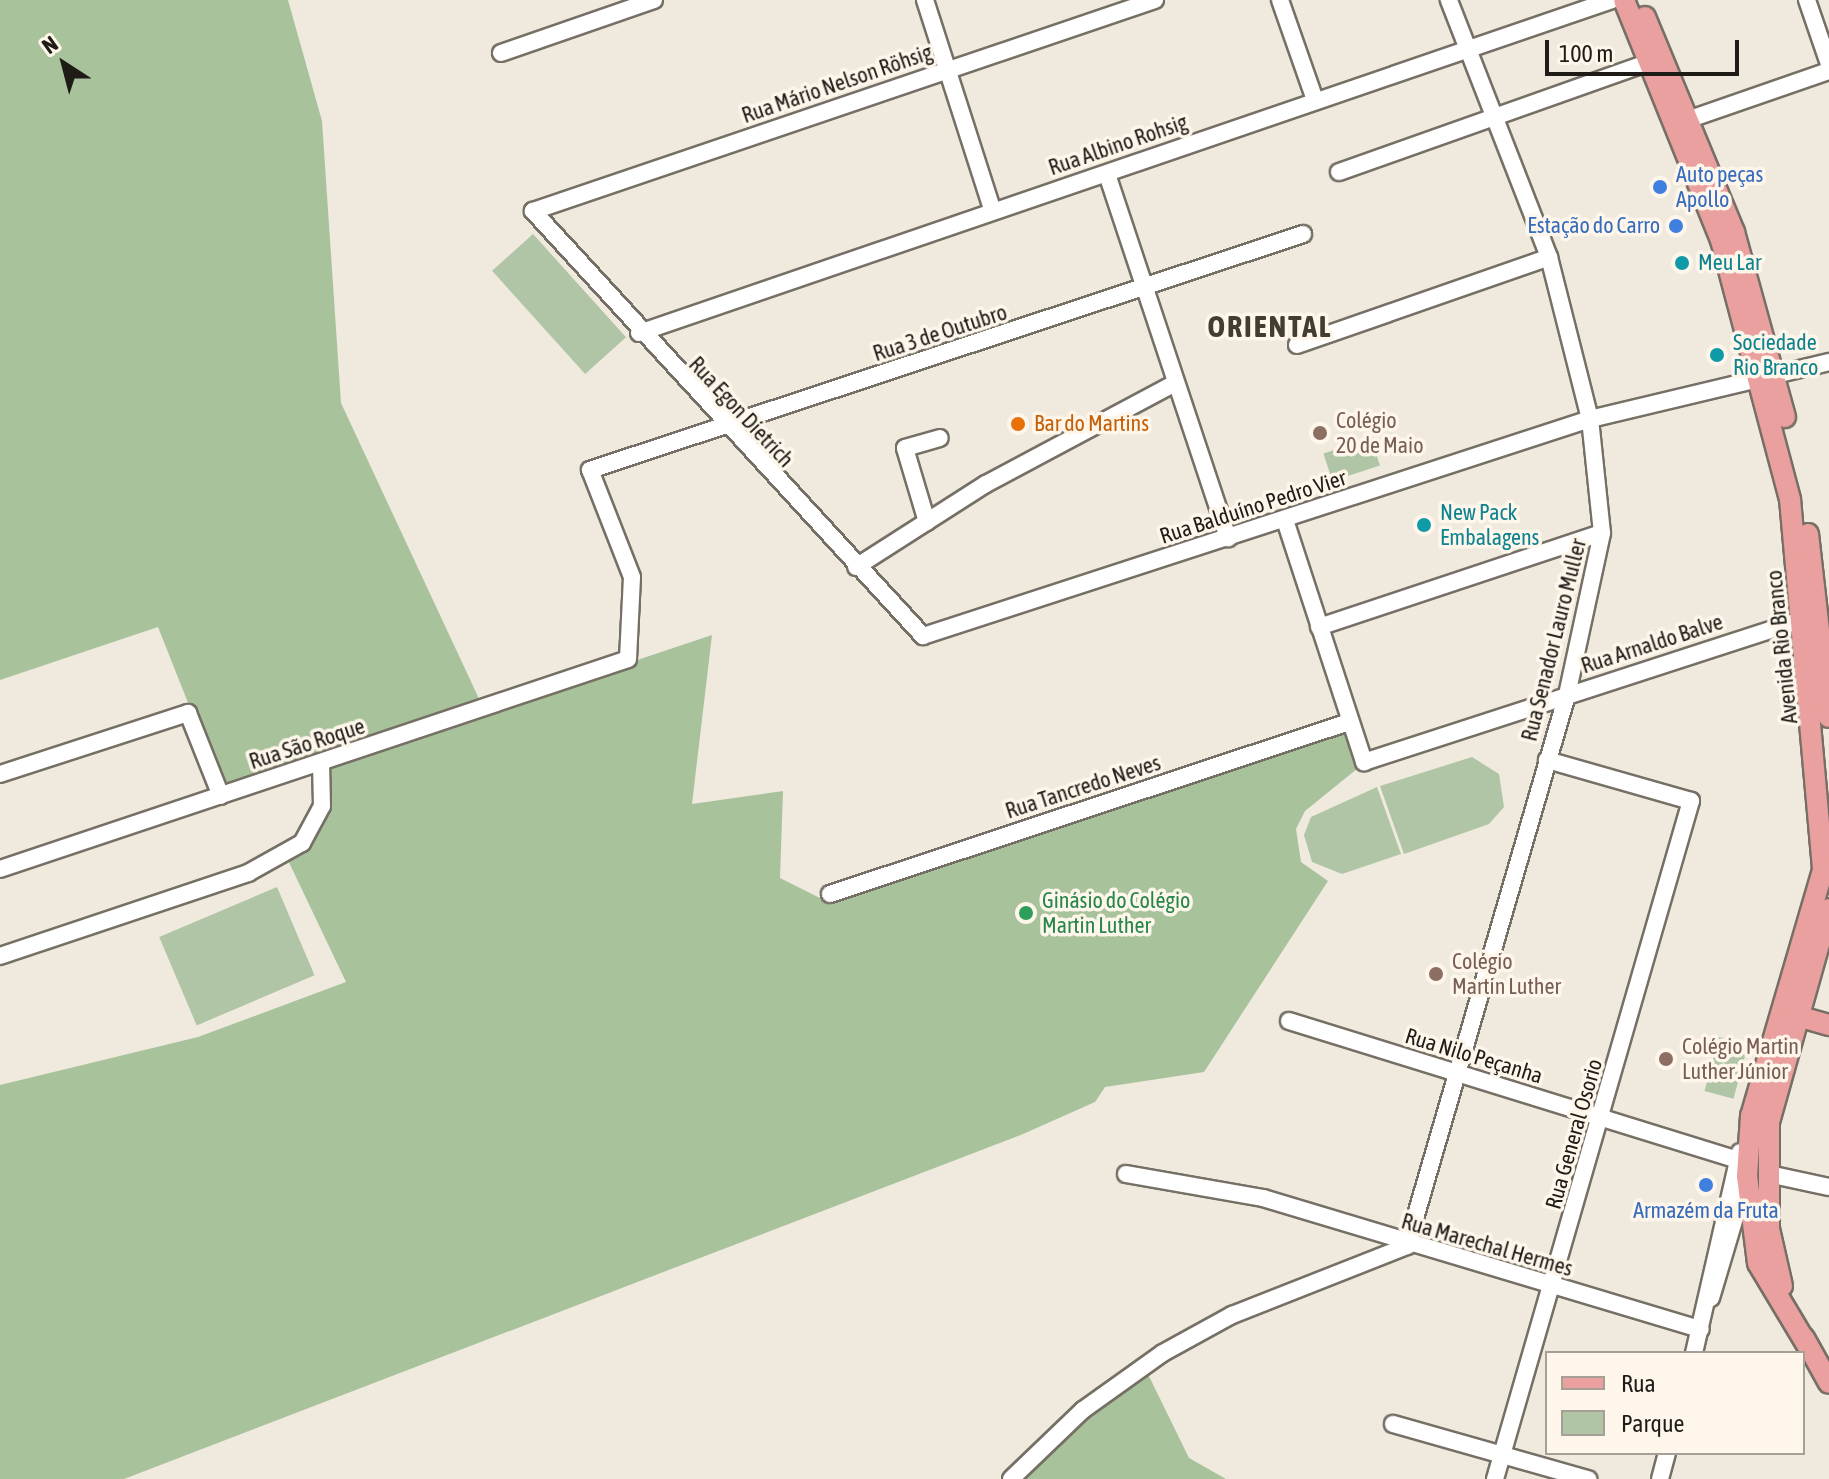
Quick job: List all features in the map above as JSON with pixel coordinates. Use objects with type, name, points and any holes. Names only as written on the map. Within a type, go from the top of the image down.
[{"type":"main road","name":"Avenida Rio Branco","points":[[1624,0],[1721,240],[1767,376],[1803,497],[1826,845],[1793,1015]]},
{"type":"main road","name":"Avenida Rio Branco","points":[[1637,0],[1690,119],[1734,232],[1767,376]]},
{"type":"main road","name":"Avenida Rio Branco","points":[[1811,616],[1829,717]]},
{"type":"main road","name":"Avenida Rio Branco","points":[[1760,1119],[1829,909]]},
{"type":"main road","points":[[1793,1015],[1829,1025]]},
{"type":"main road","points":[[1760,1119],[1742,1168],[1758,1263],[1829,1383]]},
{"type":"main road","points":[[1760,1119],[1769,1174],[1773,1262],[1811,1351]]},
{"type":"street","points":[[501,53],[654,0]]},
{"type":"street","points":[[925,0],[945,71],[992,209]]},
{"type":"street","name":"Rua Mário Nelson Röhsig","points":[[533,211],[1155,0]]},
{"type":"street","points":[[1280,0],[1315,100]]},
{"type":"street","name":"Rua Senador Lauro Muller","points":[[1407,1246],[1454,1073],[1567,695],[1602,533],[1590,419],[1549,257],[1449,0]]},
{"type":"street","name":"Rua Albino Rohsig","points":[[639,333],[992,209],[1107,174],[1612,0]]},
{"type":"street","points":[[1807,0],[1829,64]]},
{"type":"street","points":[[1339,172],[1649,62]]},
{"type":"street","points":[[1690,119],[1829,71]]},
{"type":"street","points":[[1107,174],[1228,538]]},
{"type":"street","name":"Rua Egon Dietrich","points":[[533,211],[725,427],[923,636]]},
{"type":"street","name":"Rua 3 de Outubro","points":[[628,659],[632,577],[590,470],[1303,234]]},
{"type":"street","points":[[1297,345],[1549,257]]},
{"type":"street","name":"Rua Balduíno Pedro Vier","points":[[923,636],[1590,419],[1829,362]]},
{"type":"street","points":[[856,567],[927,522],[1175,383]]},
{"type":"street","points":[[927,522],[905,448],[940,438]]},
{"type":"street","points":[[1285,520],[1349,722]]},
{"type":"street","points":[[1319,627],[1602,533]]},
{"type":"street","name":"Rua Arnaldo Balve","points":[[1349,722],[1364,762],[1811,616]]},
{"type":"street","name":"Rua São Roque","points":[[0,869],[628,659]]},
{"type":"street","points":[[0,774],[188,713],[221,796]]},
{"type":"street","name":"Rua Tancredo Neves","points":[[830,894],[1349,722]]},
{"type":"street","name":"Rua General Osorio","points":[[1495,1479],[1602,1118],[1691,801],[1547,760]]},
{"type":"street","points":[[0,956],[248,873],[302,843],[322,806],[321,763]]},
{"type":"street","name":"Rua Nilo Peçanha","points":[[1289,1021],[1602,1118],[1742,1168]]},
{"type":"street","points":[[1695,1351],[1708,1303],[1722,1276],[1742,1168]]},
{"type":"street","name":"Rua Marechal Hermes","points":[[1126,1174],[1263,1198],[1407,1246],[1701,1329]]},
{"type":"street","points":[[1769,1174],[1829,1187]]},
{"type":"street","points":[[1011,1479],[1083,1410],[1163,1353],[1232,1315],[1407,1246]]},
{"type":"street","points":[[1393,1424],[1588,1479]]},
{"type":"street","points":[[1660,1479],[1666,1455]]},
{"type":"green space","points":[[0,0],[288,0],[322,121],[341,403],[481,703],[223,791],[158,627],[0,680]]},
{"type":"green space","points":[[533,234],[626,337],[585,374],[492,271]]},
{"type":"green space","points":[[1371,438],[1380,466],[1332,481],[1323,453]]},
{"type":"green space","points":[[712,635],[692,804],[783,791],[780,878],[828,902],[1350,729],[1363,764],[1305,811],[1296,829],[1301,862],[1328,881],[1204,1072],[1105,1087],[1095,1102],[1023,1134],[124,1479],[0,1479],[0,1085],[198,1037],[346,982],[285,854],[321,808],[320,766]]},
{"type":"green space","points":[[1472,757],[1499,774],[1504,807],[1489,824],[1404,854],[1380,786]]},
{"type":"green space","points":[[1377,787],[1401,854],[1342,874],[1312,862],[1304,835],[1311,817]]},
{"type":"green space","points":[[277,887],[315,975],[197,1025],[159,937]]},
{"type":"green space","points":[[1719,1037],[1748,1045],[1733,1099],[1705,1091]]},
{"type":"green space","points":[[1144,1366],[1189,1458],[1226,1479],[1011,1479]]},
{"type":"place","name":"Auto peças Apollo","points":[[1660,187]]},
{"type":"place","name":"Estação do Carro","points":[[1676,226]]},
{"type":"place","name":"Meu Lar","points":[[1682,263]]},
{"type":"place","name":"Sociedade Rio Branco","points":[[1717,355]]},
{"type":"place","name":"Bar do Martins","points":[[1018,424]]},
{"type":"place","name":"Colégio 20 de Maio","points":[[1320,433]]},
{"type":"place","name":"New Pack Embalagens","points":[[1424,525]]},
{"type":"place","name":"Ginásio do Colégio Martin Luther","points":[[1026,913]]},
{"type":"place","name":"Colégio Martin Luther","points":[[1436,974]]},
{"type":"place","name":"Colégio Martin Luther Júnior","points":[[1666,1059]]},
{"type":"place","name":"Armazém da Fruta","points":[[1706,1185]]},
{"type":"district","name":"ORIENTAL","points":[[1270,326]]}]
